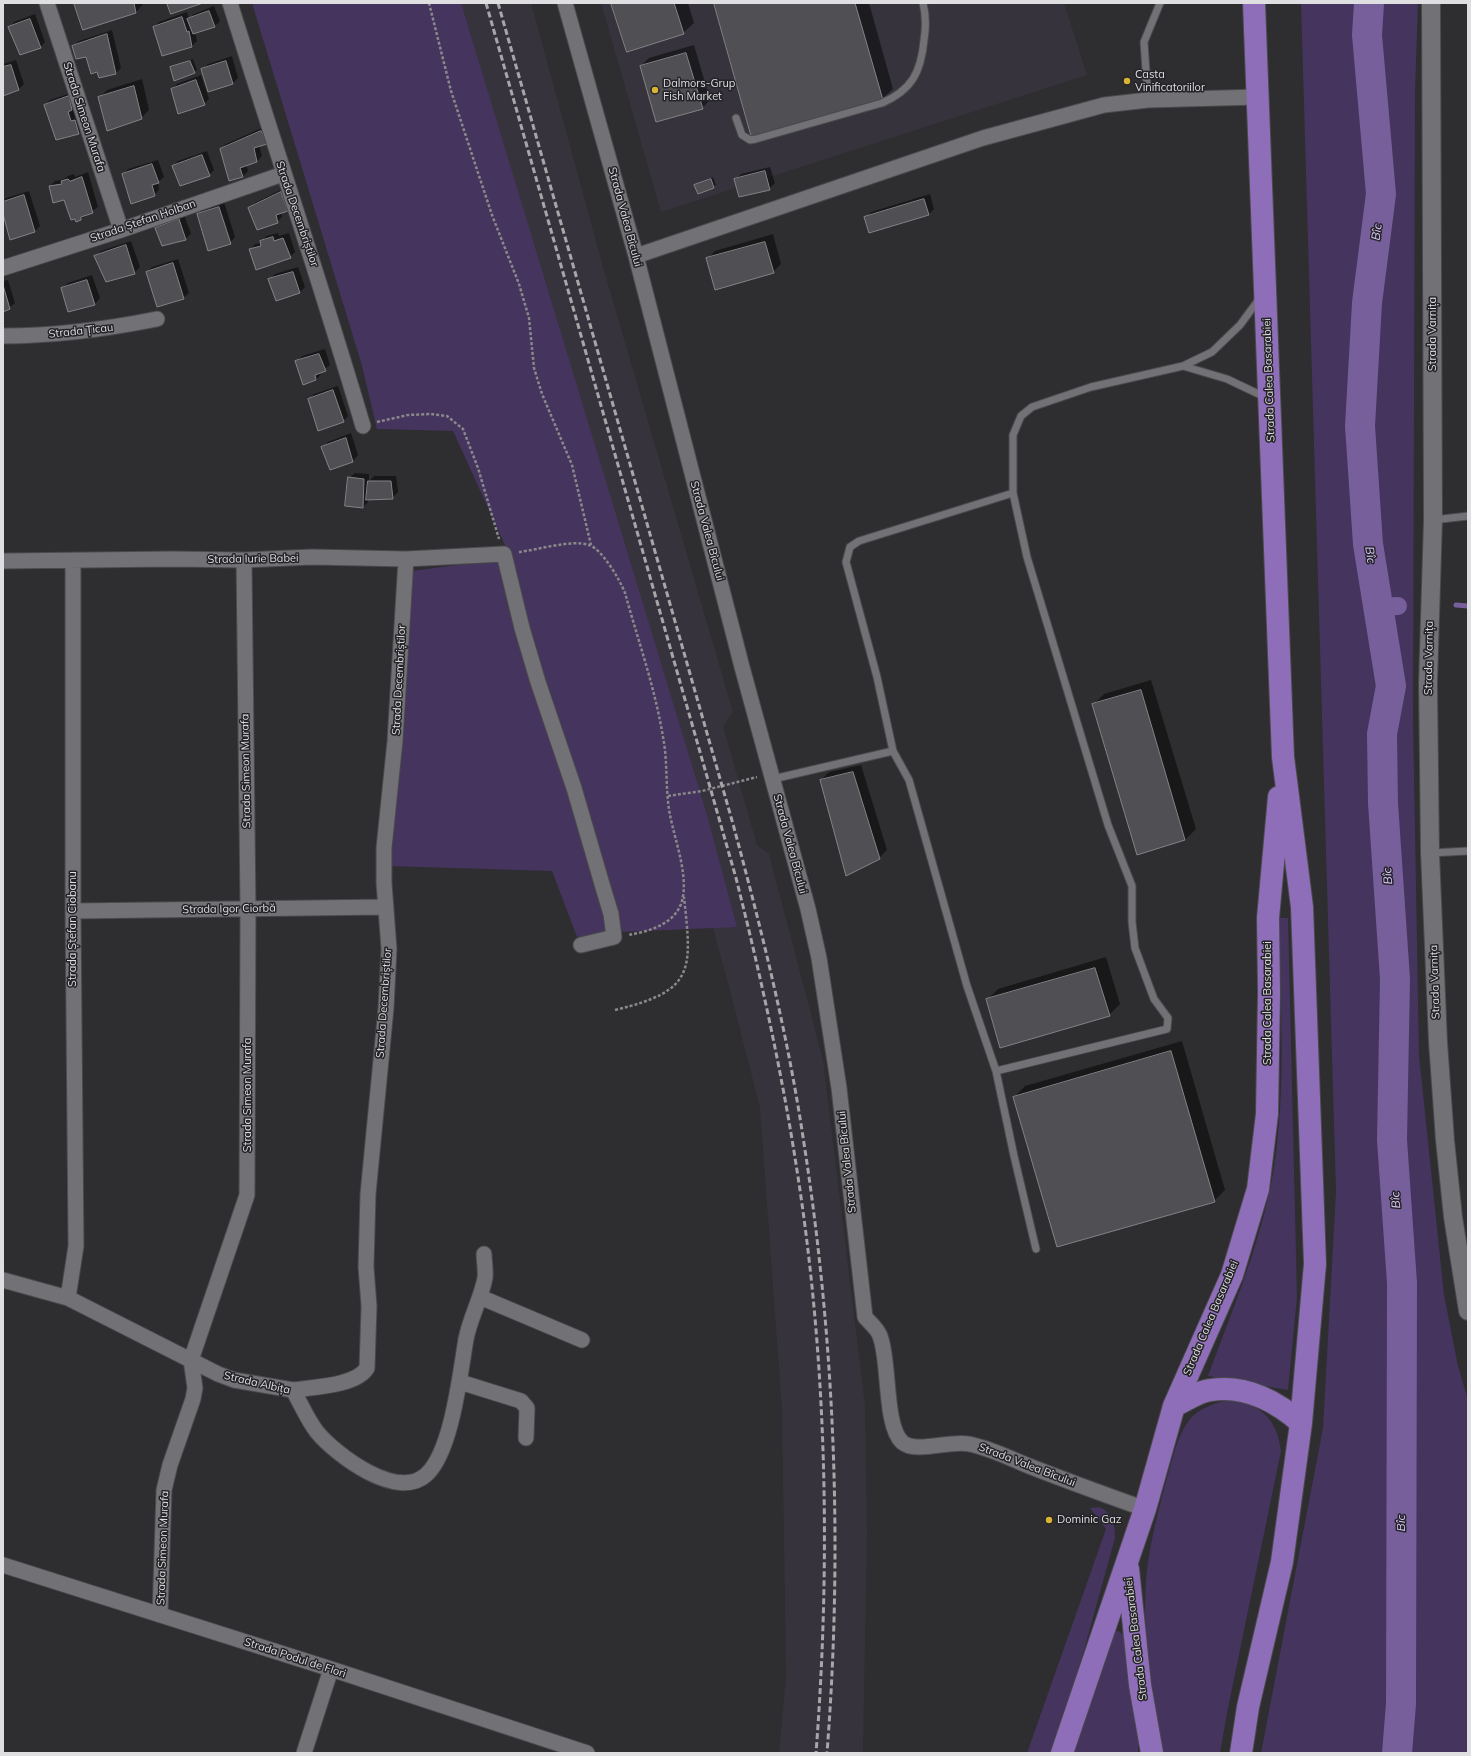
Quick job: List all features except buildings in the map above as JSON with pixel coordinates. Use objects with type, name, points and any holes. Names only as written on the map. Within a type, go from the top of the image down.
[{"type":"main road","name":"Strada Calea Basarabiei","points":[[1241,1753],[1248,1707],[1282,1562],[1301,1423],[1314,1264],[1302,907],[1283,757],[1254,3]]},
{"type":"main road","name":"Strada Calea Basarabiei","points":[[1152,1753],[1140,1686],[1127,1561],[1145,1509],[1174,1406],[1232,1275],[1258,1189],[1267,1114],[1269,1000],[1268,918],[1283,757]]},
{"type":"main road","points":[[1174,1406],[1210,1390],[1236,1390],[1259,1395],[1284,1408],[1301,1423]]},
{"type":"main road","points":[[1062,1753],[1127,1561]]},
{"type":"street","name":"Strada Simeon Murafa","points":[[47,3],[120,230]]},
{"type":"street","name":"Strada Decembriștilor","points":[[230,3],[283,174],[324,293],[363,426]]},
{"type":"street","name":"Strada Valea Bîcului","points":[[566,3],[636,256],[808,909],[819,958],[839,1088],[865,1317],[880,1334],[884,1345],[892,1415],[896,1433],[902,1442],[912,1447],[923,1448],[959,1442],[984,1446],[1029,1466],[1145,1509]]},
{"type":"street","name":"Strada Varnița","points":[[1431,3],[1433,520],[1428,684],[1430,853],[1438,1042],[1453,1217],[1465,1270],[1468,1311]]},
{"type":"street","points":[[636,256],[983,138],[1104,106],[1148,100],[1258,96]]},
{"type":"street","name":"Strada Ștefan Holban","points":[[3,268],[120,230],[283,174]]},
{"type":"street","name":"Strada Țicau","points":[[3,336],[40,335],[113,328],[158,319]]},
{"type":"street","points":[[504,554],[532,661],[574,788],[611,914],[614,938],[581,945]]},
{"type":"street","name":"Strada Iurie Babei","points":[[3,562],[73,560],[244,560],[312,557],[406,559],[504,554]]},
{"type":"street","name":"Strada Decembriștilor","points":[[293,1390],[351,1380],[364,1374],[367,1368],[369,1306],[366,1267],[366,1232],[371,1152],[386,1008],[389,949],[384,848],[395,742],[406,559]]},
{"type":"street","name":"Strada Ștefan Ciobanu","points":[[68,1298],[76,1246],[73,911],[73,560]]},
{"type":"street","name":"Strada Simeon Murafa","points":[[160,1615],[164,1490],[170,1465],[193,1399],[195,1388],[191,1360],[247,1195],[248,909],[244,560]]},
{"type":"street","name":"Strada Igor Ciorbă","points":[[73,911],[386,907]]},
{"type":"street","name":"Strada Albița","points":[[3,1280],[68,1298],[234,1380],[293,1390],[317,1431],[336,1450],[377,1477],[389,1481],[412,1483],[426,1475],[437,1460],[448,1431],[460,1382],[469,1324],[480,1296],[485,1276],[484,1254]]},
{"type":"street","points":[[480,1296],[582,1340]]},
{"type":"street","points":[[460,1382],[521,1401],[527,1408],[526,1438]]},
{"type":"street","name":"Strada Podul de Flori","points":[[3,1565],[331,1669],[587,1753]]},
{"type":"street","points":[[304,1753],[331,1669]]},
{"type":"lane","points":[[736,118],[742,135],[750,140],[882,103],[902,92],[917,74],[923,54],[925,12],[923,3]]},
{"type":"lane","points":[[1148,100],[1144,42],[1160,3]]},
{"type":"lane","points":[[996,1071],[1167,1029],[1168,1018],[1154,999],[1135,948],[1132,922],[1132,886],[1108,825],[1027,557],[1013,493],[1013,435],[1021,416],[1032,407],[1091,387],[1183,366],[1212,352],[1240,325],[1266,290]]},
{"type":"lane","points":[[1183,366],[1227,379],[1270,400]]},
{"type":"lane","points":[[1013,493],[860,540],[850,548],[846,562],[878,677],[893,751],[909,780],[967,986],[996,1071],[1036,1249]]},
{"type":"lane","points":[[1433,520],[1468,516]]},
{"type":"lane","points":[[772,776],[893,751]]},
{"type":"lane","points":[[1430,853],[1468,851]]},
{"type":"path","points":[[429,3],[451,91],[492,215],[523,297],[529,318],[534,368],[542,394],[572,465],[591,545],[609,563],[620,581],[625,593],[652,690],[663,738],[669,814],[682,873],[688,956],[684,973],[675,985],[651,999],[615,1010]]},
{"type":"path","points":[[363,426],[388,419],[431,414],[447,416],[463,429],[478,468],[504,554],[558,546],[583,544],[591,545]]},
{"type":"path","points":[[668,796],[702,791],[728,783],[772,776]]},
{"type":"path","points":[[614,938],[642,933],[669,920],[680,906],[684,894]]},
{"type":"shaded area","points":[[252,3],[461,3],[707,815],[737,927],[621,932],[554,717],[505,545],[453,431],[377,429],[362,366]]},
{"type":"shaded area","points":[[442,3],[531,3],[605,274],[733,712],[723,726],[757,845],[769,854],[823,1060],[865,1405],[867,1534],[863,1753],[779,1753],[786,1677],[782,1410],[760,1108],[732,998],[604,528]]},
{"type":"shaded area","points":[[601,3],[1064,3],[1087,75],[661,212]]},
{"type":"shaded area","points":[[1301,3],[1418,3],[1415,91],[1413,718],[1419,1055],[1444,1295],[1458,1366],[1468,1400],[1468,1753],[1261,1753],[1323,1428],[1336,1192]]},
{"type":"shaded area","points":[[501,562],[609,924],[605,934],[579,942],[552,871],[386,866],[412,571],[457,565]]},
{"type":"shaded area","points":[[1279,918],[1288,918],[1297,1297],[1288,1390],[1208,1376],[1239,1294],[1257,1239],[1265,1211],[1276,1154],[1282,1066]]},
{"type":"shaded area","points":[[1227,1400],[1249,1404],[1265,1414],[1276,1430],[1281,1451],[1220,1753],[1162,1753],[1150,1684],[1146,1638],[1145,1592],[1151,1546],[1167,1478],[1182,1432],[1190,1419],[1198,1412]]},
{"type":"shaded area","points":[[1099,1507],[1104,1509],[1110,1515],[1114,1523],[1115,1538],[1084,1650],[1052,1753],[1027,1753],[1106,1529],[1090,1508]]},
{"type":"shaded area","points":[[1118,1631],[1124,1635],[1139,1738],[1138,1753],[1071,1753],[1111,1632]]},
{"type":"waterway","name":"Bîc","points":[[1369,3],[1367,35],[1381,194],[1367,303],[1360,426],[1368,544],[1391,686],[1382,734],[1383,803],[1395,979],[1392,1140],[1402,1283],[1401,1704],[1397,1753]]},
{"type":"waterway","points":[[1456,605],[1468,606]]},
{"type":"waterway","points":[[1379,607],[1398,606]]},
{"type":"railway","points":[[486,3],[736,878],[762,985],[784,1092],[806,1237],[820,1384],[823,1458],[824,1606],[816,1753]]},
{"type":"railway","points":[[498,3],[733,824],[754,902],[797,1097],[814,1213],[822,1290],[829,1367],[833,1444],[835,1522],[834,1599],[832,1676],[827,1753]]},
{"type":"place","name":"Casta Vinificatoriilor","points":[[1127,81]]},
{"type":"place","name":"Dalmors-Grup Fish Market","points":[[655,90]]},
{"type":"place","name":"Dominic Gaz","points":[[1049,1520]]}]
